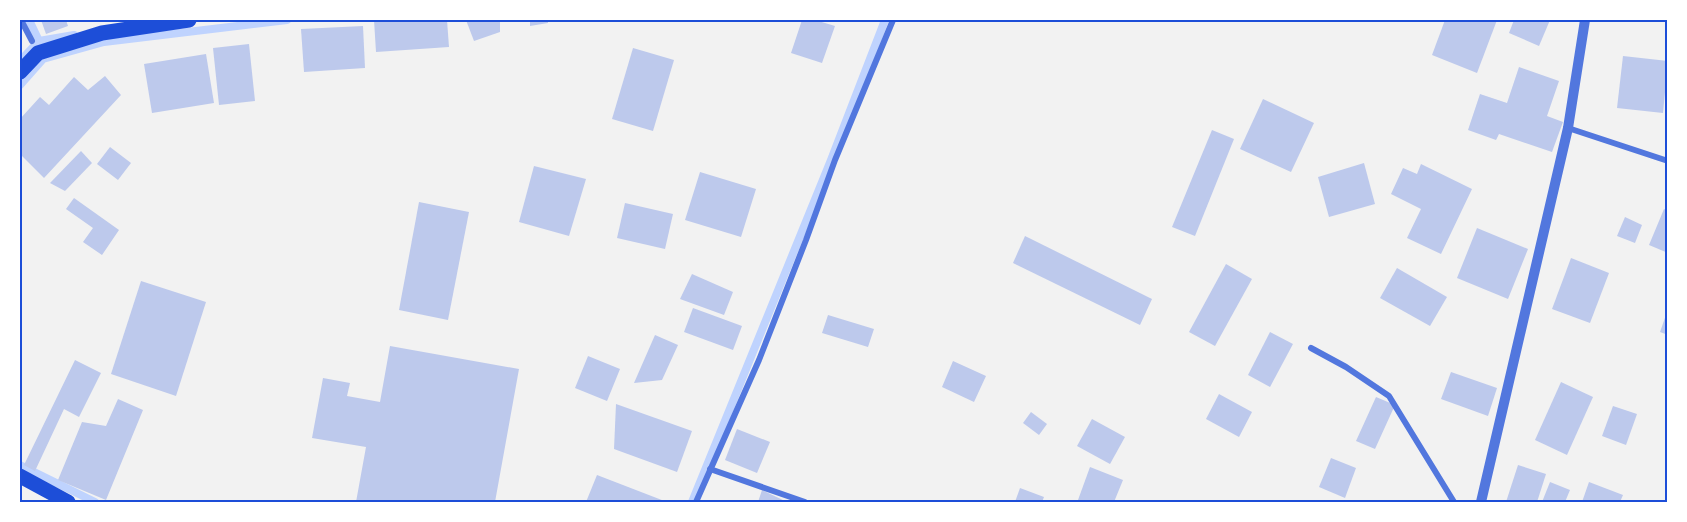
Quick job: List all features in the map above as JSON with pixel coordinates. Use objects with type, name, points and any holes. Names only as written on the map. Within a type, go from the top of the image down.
[{"type":"main road","points":[[20,72],[38,52],[102,33],[189,20]]},
{"type":"main road","points":[[20,476],[68,502]]},
{"type":"street","points":[[21,20],[32,41]]},
{"type":"street","points":[[696,502],[763,350],[835,160],[893,20]]},
{"type":"street","points":[[1481,502],[1568,128],[1585,20]]},
{"type":"street","points":[[1568,128],[1668,161]]},
{"type":"street","points":[[1311,348],[1346,367],[1389,396],[1454,502]]},
{"type":"street","points":[[710,469],[805,502]]},
{"type":"building","points":[[41,20],[66,20],[68,26],[46,34]]},
{"type":"building","points":[[84,20],[129,20],[129,22],[84,22]]},
{"type":"building","points":[[374,20],[447,20],[449,47],[376,52]]},
{"type":"building","points":[[466,20],[500,20],[500,32],[474,41]]},
{"type":"building","points":[[530,20],[548,20],[548,23],[530,26]]},
{"type":"building","points":[[802,20],[815,20],[835,26],[822,63],[791,53]]},
{"type":"building","points":[[1445,20],[1497,20],[1477,73],[1432,55]]},
{"type":"building","points":[[1514,20],[1550,20],[1539,46],[1509,33]]},
{"type":"building","points":[[363,26],[365,68],[304,72],[301,29]]},
{"type":"building","points":[[249,44],[255,101],[219,105],[213,48]]},
{"type":"building","points":[[633,48],[674,60],[653,131],[612,119]]},
{"type":"building","points":[[206,54],[214,103],[152,113],[144,64]]},
{"type":"building","points":[[1623,56],[1668,61],[1663,113],[1617,108]]},
{"type":"building","points":[[1519,67],[1559,81],[1547,116],[1563,122],[1552,152],[1499,134],[1496,140],[1468,130],[1480,94],[1507,103]]},
{"type":"building","points":[[105,76],[121,95],[44,178],[20,154],[20,119],[40,97],[49,105],[74,77],[88,90]]},
{"type":"building","points":[[1263,99],[1314,123],[1291,172],[1240,149]]},
{"type":"building","points":[[1212,130],[1234,139],[1195,236],[1172,227]]},
{"type":"building","points":[[110,147],[131,163],[118,180],[97,164]]},
{"type":"building","points":[[81,151],[92,163],[65,191],[50,183]]},
{"type":"building","points":[[1364,163],[1375,204],[1329,217],[1318,177]]},
{"type":"building","points":[[1421,164],[1472,189],[1441,254],[1407,238],[1421,209],[1391,194],[1403,168],[1417,174]]},
{"type":"building","points":[[534,166],[586,179],[569,236],[519,222]]},
{"type":"building","points":[[700,172],[756,189],[741,237],[685,220]]},
{"type":"building","points":[[74,198],[119,230],[102,255],[83,242],[93,228],[66,209]]},
{"type":"building","points":[[419,202],[469,212],[448,320],[399,310]]},
{"type":"building","points":[[625,203],[673,214],[665,249],[617,238]]},
{"type":"building","points":[[1664,209],[1668,211],[1668,253],[1649,245]]},
{"type":"building","points":[[1625,217],[1642,225],[1635,243],[1617,236]]},
{"type":"building","points":[[1477,228],[1528,249],[1508,299],[1457,278]]},
{"type":"building","points":[[1025,236],[1152,299],[1140,325],[1013,263]]},
{"type":"building","points":[[1571,258],[1609,273],[1590,323],[1552,309]]},
{"type":"building","points":[[1226,264],[1252,279],[1215,346],[1189,332]]},
{"type":"building","points":[[1397,268],[1447,297],[1430,326],[1380,298]]},
{"type":"building","points":[[692,274],[733,292],[724,315],[680,299]]},
{"type":"building","points":[[141,281],[206,302],[176,396],[111,374]]},
{"type":"building","points":[[693,308],[742,326],[733,350],[684,332]]},
{"type":"building","points":[[1668,312],[1668,335],[1660,332]]},
{"type":"building","points":[[828,315],[874,329],[868,347],[822,333]]},
{"type":"building","points":[[1270,332],[1293,344],[1270,387],[1248,375]]},
{"type":"building","points":[[655,335],[678,345],[662,380],[634,383]]},
{"type":"building","points":[[390,346],[519,369],[495,502],[356,502],[366,447],[312,438],[323,378],[350,383],[347,396],[380,402]]},
{"type":"building","points":[[588,356],[620,369],[607,401],[575,388]]},
{"type":"building","points":[[75,360],[101,373],[79,417],[64,409],[35,471],[24,465]]},
{"type":"building","points":[[953,361],[986,376],[974,402],[942,387]]},
{"type":"building","points":[[1451,372],[1497,388],[1488,416],[1441,399]]},
{"type":"building","points":[[1561,382],[1593,397],[1567,455],[1535,440]]},
{"type":"building","points":[[1219,394],[1252,412],[1239,437],[1206,419]]},
{"type":"building","points":[[1376,397],[1395,405],[1375,449],[1356,441]]},
{"type":"building","points":[[118,399],[143,410],[106,500],[58,480],[82,422],[106,426]]},
{"type":"building","points":[[616,404],[692,431],[677,472],[614,449]]},
{"type":"building","points":[[1613,406],[1637,414],[1626,445],[1602,436]]},
{"type":"building","points":[[1031,412],[1047,424],[1039,435],[1023,423]]},
{"type":"building","points":[[1092,419],[1125,437],[1110,464],[1077,446]]},
{"type":"building","points":[[737,429],[770,442],[757,473],[725,460]]},
{"type":"building","points":[[1331,458],[1356,468],[1345,498],[1319,487]]},
{"type":"building","points":[[1518,465],[1546,474],[1537,502],[1506,502]]},
{"type":"building","points":[[1090,467],[1123,480],[1114,502],[1078,500]]},
{"type":"building","points":[[597,475],[667,502],[586,502]]},
{"type":"building","points":[[1550,482],[1570,490],[1565,502],[1542,502]]},
{"type":"building","points":[[1589,482],[1623,495],[1620,502],[1582,502]]},
{"type":"building","points":[[1020,488],[1044,497],[1042,502],[1015,502]]},
{"type":"building","points":[[762,490],[787,502],[758,502]]},
{"type":"waterway","points":[[29,20],[39,41]]},
{"type":"waterway","points":[[20,85],[43,59],[104,42],[287,20]]},
{"type":"waterway","points":[[692,502],[831,160],[885,20]]},
{"type":"waterway","points":[[20,61],[39,41],[74,35]]},
{"type":"waterway","points":[[20,465],[95,502]]}]
